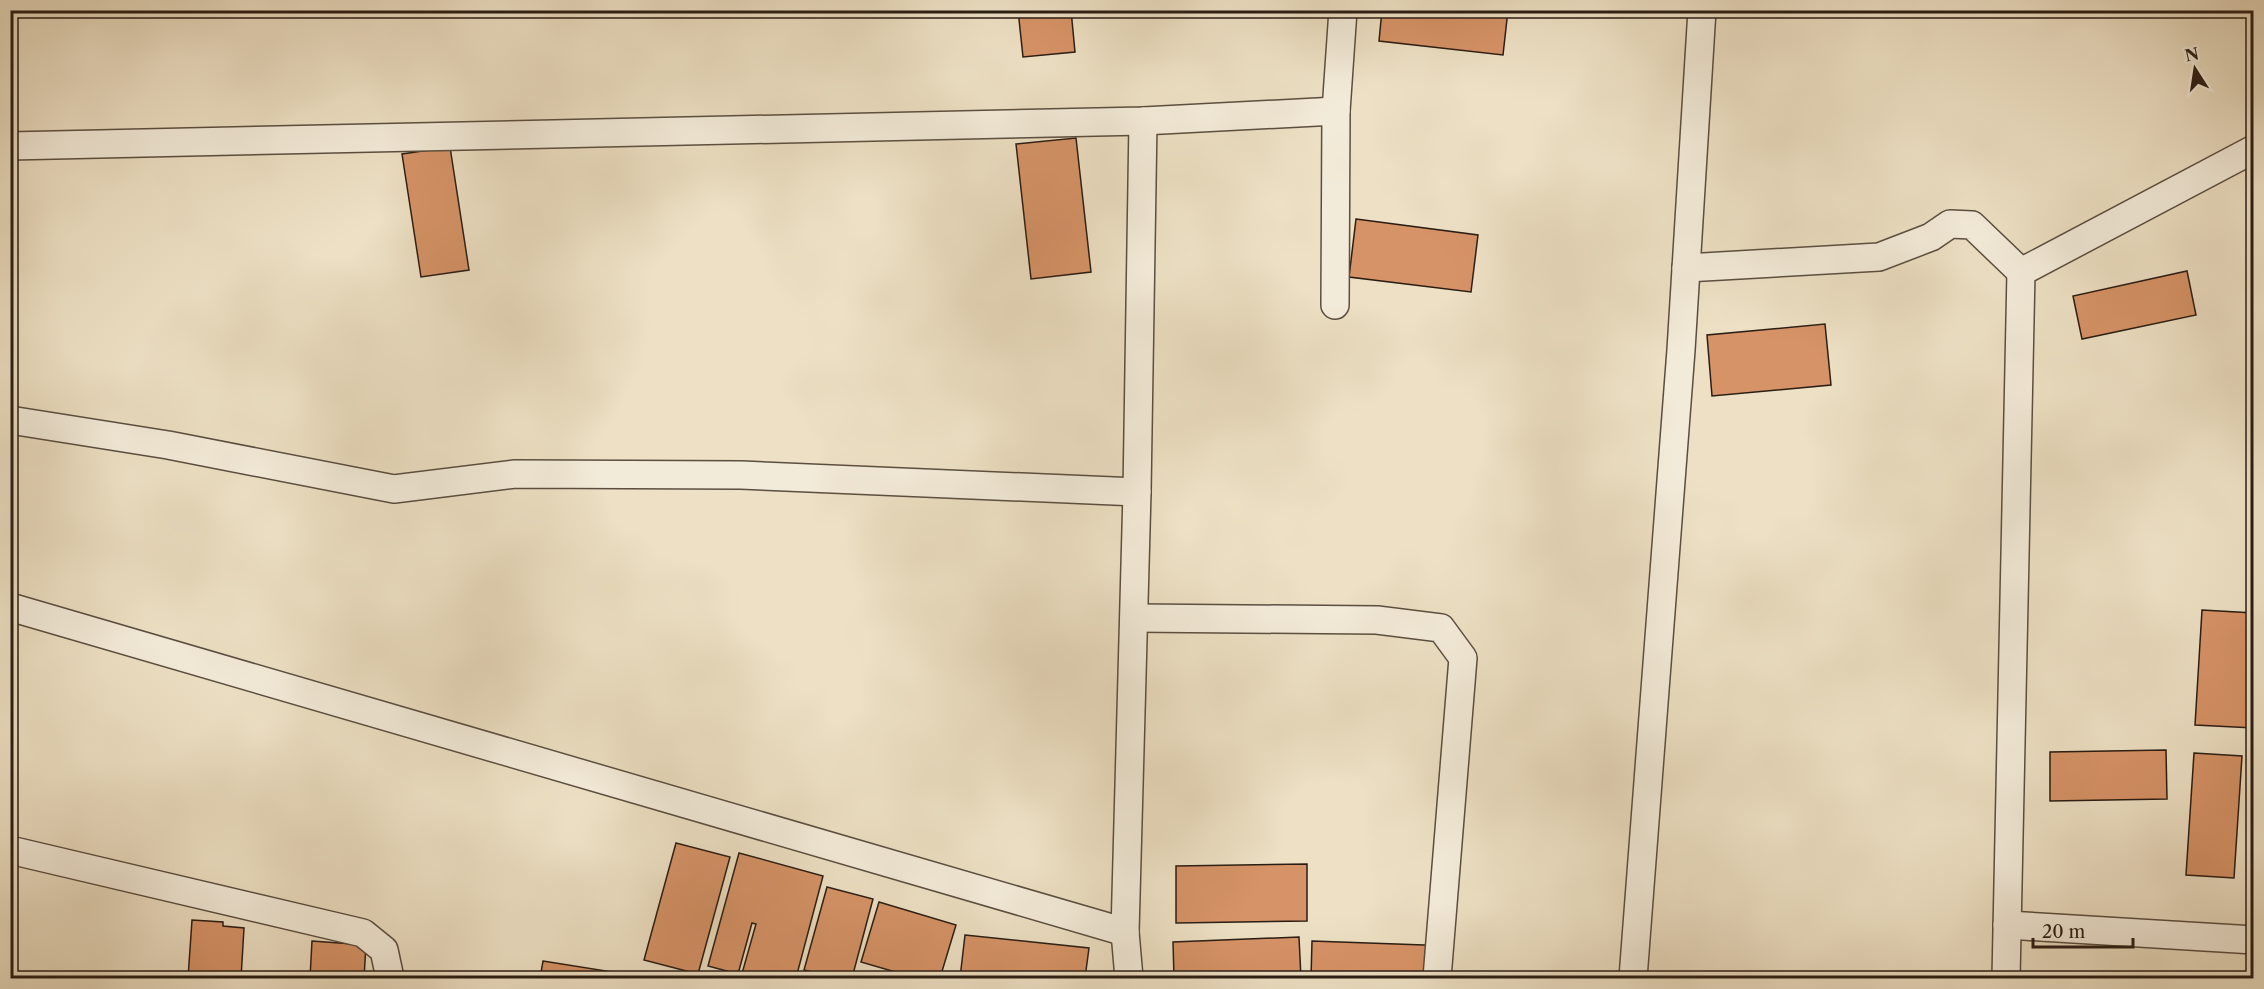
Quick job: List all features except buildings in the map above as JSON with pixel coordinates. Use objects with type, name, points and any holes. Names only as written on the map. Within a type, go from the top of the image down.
[{"type":"street","points":[[1335,305],[1336,111],[1343,10]]},
{"type":"street","points":[[1633,978],[1686,268],[1702,10]]},
{"type":"street","points":[[10,146],[1143,121],[1336,111]]},
{"type":"street","points":[[1130,978],[1125,932],[1137,492],[1143,121]]},
{"type":"street","points":[[2021,272],[2253,149]]},
{"type":"street","points":[[1686,268],[1879,257],[1931,237],[1950,224],[1972,225],[2021,272],[2006,978]]},
{"type":"street","points":[[10,420],[168,445],[394,489],[515,474],[741,475],[1137,492]]},
{"type":"street","points":[[10,607],[1125,932]]},
{"type":"street","points":[[1134,618],[1377,620],[1441,628],[1463,658],[1437,978]]},
{"type":"street","points":[[10,850],[363,933],[384,950],[390,978]]},
{"type":"street","points":[[2007,925],[2253,940]]}]
